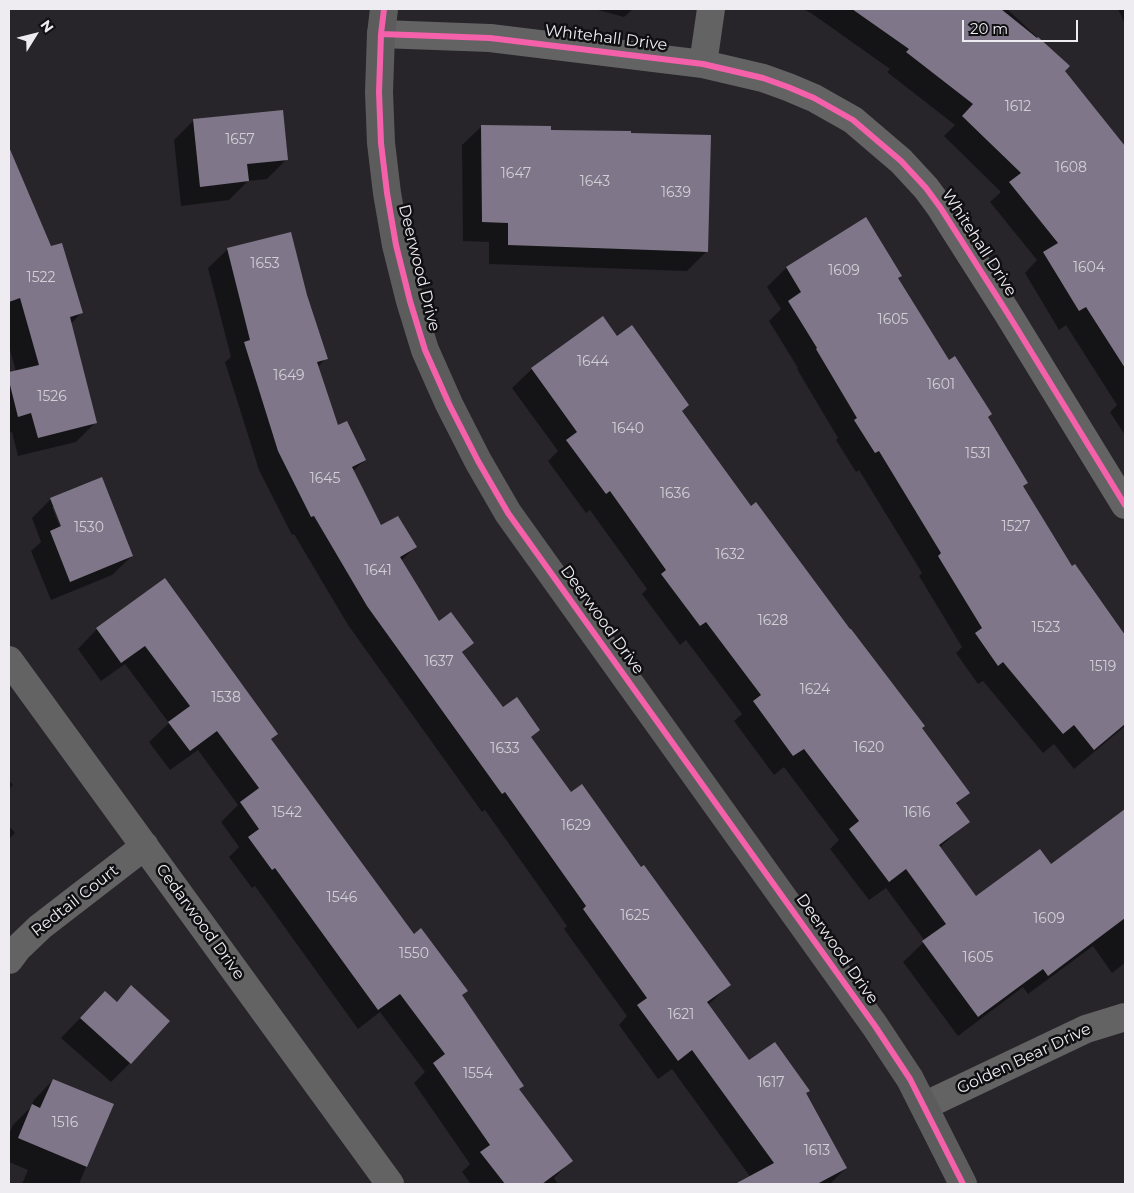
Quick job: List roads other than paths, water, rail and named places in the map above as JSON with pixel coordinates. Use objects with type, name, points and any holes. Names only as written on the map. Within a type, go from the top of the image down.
[{"type":"street","points":[[703,64],[711,9]]},
{"type":"street","name":"Whitehall Drive","points":[[382,21],[490,38],[703,64],[763,78],[814,98],[853,120],[900,161],[926,188],[1008,314],[1125,505]]},
{"type":"street","name":"Deerwood Drive","points":[[382,21],[379,92],[381,143],[396,245],[410,301],[426,350],[469,445],[508,512],[845,983],[905,1072],[963,1184]]},
{"type":"street","name":"Cedarwood Drive","points":[[9,660],[390,1184]]},
{"type":"street","name":"Redtail Court","points":[[9,960],[18,948],[40,927],[145,846]]},
{"type":"street","name":"Golden Bear Drive","points":[[924,1106],[1086,1029],[1125,1017]]}]
